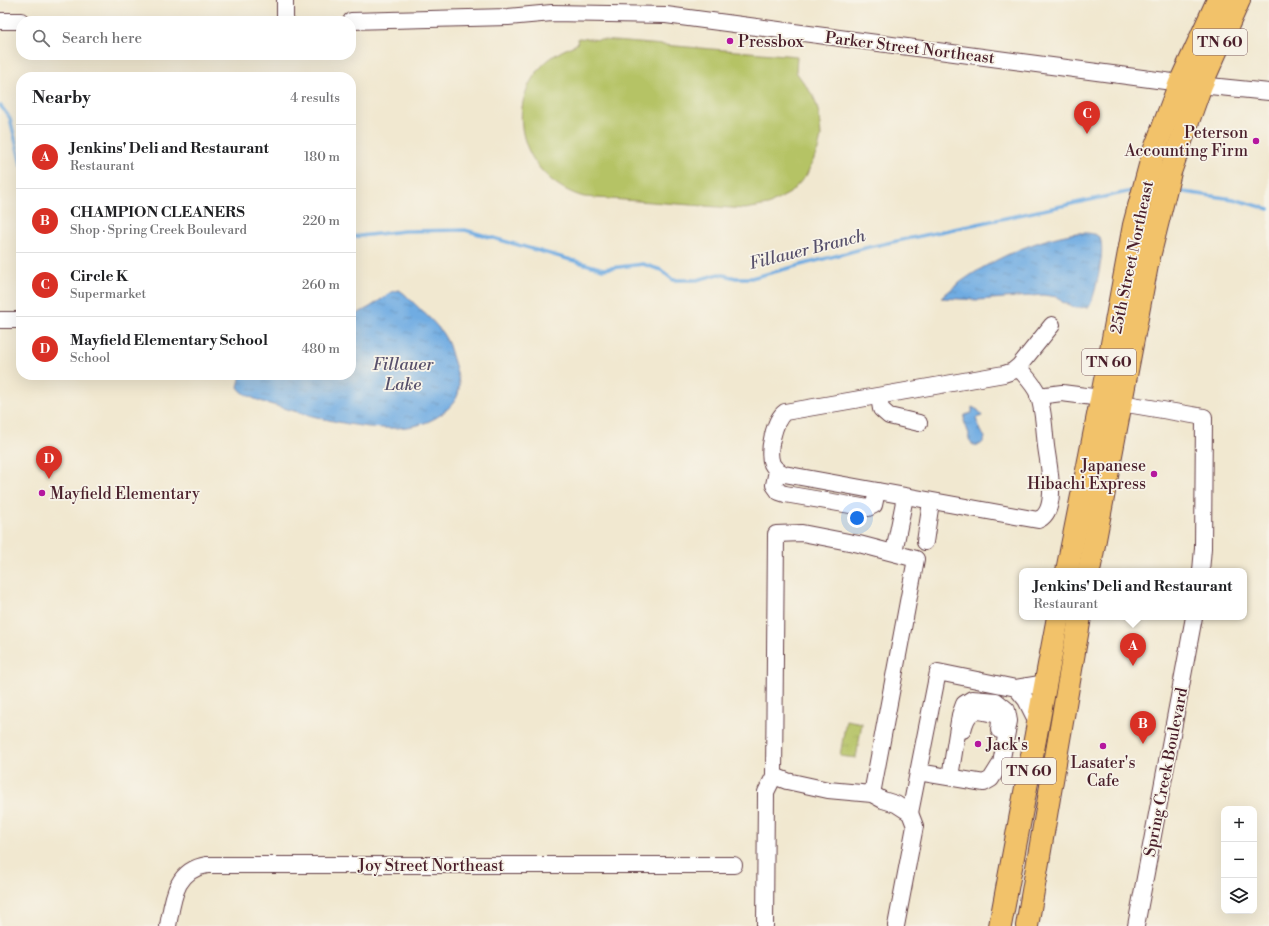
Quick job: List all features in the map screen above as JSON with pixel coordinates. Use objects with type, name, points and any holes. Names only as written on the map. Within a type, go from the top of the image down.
[{"type":"highway","name":"25th Street Northeast","points":[[1191,84],[1218,0]]},
{"type":"highway","name":"25th Street Northeast","points":[[1089,568],[1134,225],[1153,154],[1239,0]]},
{"type":"highway","name":"25th Street Northeast","points":[[1068,568],[1111,401]]},
{"type":"highway","name":"TN 60","points":[[1000,926],[1057,620]]},
{"type":"highway","name":"TN 60","points":[[1027,926],[1079,620]]},
{"type":"street","points":[[285,0],[285,16]]},
{"type":"street","name":"Parker Street Northeast","points":[[356,21],[508,18],[552,7],[666,15],[1191,84],[1269,92]]},
{"type":"street","points":[[0,21],[16,21]]},
{"type":"street","points":[[0,320],[16,320]]},
{"type":"street","points":[[1018,367],[1034,386],[1038,396],[1051,482],[1049,506],[1045,516],[1038,520],[931,502],[877,491],[874,505],[868,508],[785,494],[779,492],[774,485],[777,471],[773,466],[771,455],[774,426],[780,416],[792,410],[879,397],[1008,373],[1018,367],[1052,325]]},
{"type":"street","points":[[1038,396],[1062,393],[1204,418],[1203,548],[1201,568]]},
{"type":"street","points":[[879,397],[881,409],[889,416],[919,423]]},
{"type":"street","points":[[894,552],[905,497]]},
{"type":"street","points":[[925,542],[931,502]]},
{"type":"street","points":[[765,926],[766,792],[774,776],[776,534],[802,533],[894,552],[916,559],[872,794]]},
{"type":"street","name":"Spring Creek Boulevard","points":[[1136,926],[1193,620]]},
{"type":"street","points":[[896,926],[908,872],[915,826],[910,813],[938,672],[1016,688],[1046,683]]},
{"type":"street","points":[[1016,688],[1026,700],[1038,724]]},
{"type":"street","points":[[918,772],[951,770],[984,783],[991,780],[1001,763],[1009,721],[1007,710],[996,702],[972,699],[964,704],[960,714],[951,770]]},
{"type":"street","points":[[774,776],[787,781],[828,790],[872,794],[883,800],[896,804],[910,813]]},
{"type":"street","name":"Joy Street Northeast","points":[[168,926],[181,879],[188,872],[207,865],[734,865]]},
{"type":"green space","points":[[578,38],[797,56],[796,72],[814,97],[819,114],[821,136],[818,150],[806,176],[790,193],[768,205],[745,209],[584,197],[563,188],[546,175],[533,158],[524,139],[521,119],[524,98],[533,78],[548,60],[577,44]]},
{"type":"green space","points":[[846,720],[862,723],[856,758],[840,756]]},
{"type":"water","points":[[1077,233],[1097,235],[1101,242],[1102,250],[1099,271],[1089,307],[1076,308],[1062,302],[1057,297],[1043,295],[978,300],[941,298],[970,276],[1004,256],[1041,241]]},
{"type":"water","name":"Fillauer Lake","points":[[399,290],[405,295],[437,326],[449,345],[457,373],[459,389],[454,402],[443,413],[427,422],[409,427],[368,427],[347,424],[270,404],[254,399],[242,392],[238,387],[240,380],[356,380],[356,314],[392,292]]},
{"type":"water","points":[[972,407],[978,410],[982,416],[976,418],[980,431],[985,437],[984,441],[978,445],[970,442],[969,434],[964,421],[965,415],[972,413]]},
{"type":"waterway","name":"Fillauer Branch","points":[[0,105],[10,118],[16,143]]},
{"type":"waterway","name":"Fillauer Branch","points":[[356,236],[404,231],[465,230],[603,269],[643,264],[661,270],[673,280],[697,280],[719,274],[736,278],[751,278],[869,247],[1132,191]]},
{"type":"waterway","name":"Fillauer Branch","points":[[1177,191],[1233,199],[1269,209]]},
{"type":"place","name":"Pressbox","points":[[730,41]]},
{"type":"place","name":"Circle K","points":[[1087,134]]},
{"type":"place","name":"Peterson Accounting Firm","points":[[1256,141]]},
{"type":"place","name":"Japanese Hibachi Express","points":[[1154,474]]},
{"type":"place","name":"Mayfield Elementary School","points":[[49,479]]},
{"type":"place","name":"Mayfield Elementary","points":[[42,493]]},
{"type":"place","name":"Jenkins' Deli and Restaurant","points":[[1133,666]]},
{"type":"place","name":"Jack's","points":[[978,744]]},
{"type":"place","name":"CHAMPION CLEANERS","points":[[1143,744]]},
{"type":"place","name":"Lasater's Cafe","points":[[1103,746]]}]
